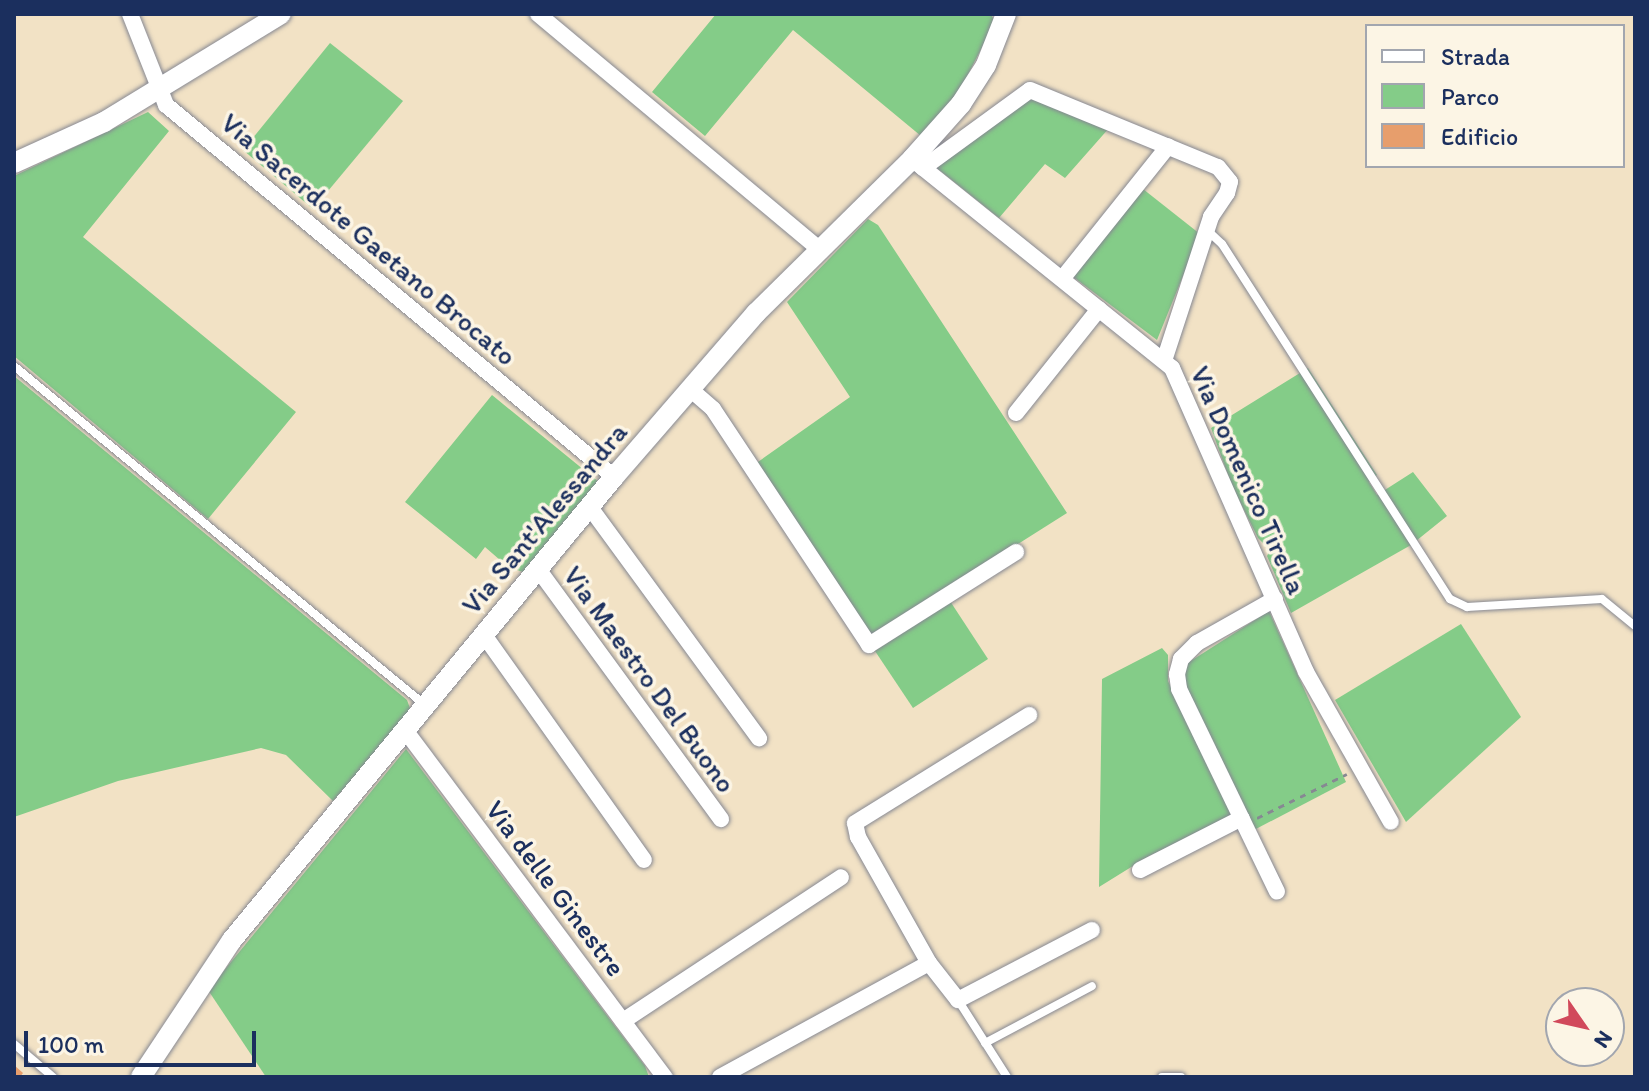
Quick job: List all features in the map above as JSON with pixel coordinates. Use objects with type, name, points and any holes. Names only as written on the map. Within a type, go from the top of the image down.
[{"type":"street","name":"Via Sacerdote Gaetano Brocato","points":[[130,14],[166,105],[614,477]]},
{"type":"street","points":[[14,163],[158,89],[281,14]]},
{"type":"street","points":[[538,14],[820,250]]},
{"type":"street","name":"Via Sant'Alessandra","points":[[141,1077],[232,940],[689,388],[820,250],[918,164],[986,65],[1006,14]]},
{"type":"street","points":[[918,164],[1030,90],[1168,146],[1228,176],[1227,193],[1208,231],[1164,361]]},
{"type":"street","points":[[1062,279],[1168,146]]},
{"type":"street","name":"Via Domenico Tirella","points":[[918,164],[1164,361],[1179,378],[1275,599],[1358,769],[1391,822]]},
{"type":"street","points":[[1016,413],[1099,309]]},
{"type":"street","points":[[689,388],[713,409],[869,645],[1016,552]]},
{"type":"street","points":[[589,506],[759,738]]},
{"type":"street","name":"Via Maestro Del Buono","points":[[538,569],[721,819]]},
{"type":"street","points":[[1275,599],[1197,643],[1181,659],[1177,674],[1179,689],[1277,892]]},
{"type":"street","points":[[484,635],[644,860]]},
{"type":"street","points":[[1029,715],[855,823],[858,837],[929,963],[958,1000],[1092,930]]},
{"type":"street","name":"Via delle Ginestre","points":[[405,730],[661,1075]]},
{"type":"street","points":[[1140,870],[1244,821]]},
{"type":"street","points":[[623,1021],[841,877]]},
{"type":"street","points":[[720,1077],[929,963]]},
{"type":"lane","points":[[1208,231],[1222,244],[1450,599],[1467,607],[1602,599],[1635,626]]},
{"type":"lane","points":[[14,366],[426,705]]},
{"type":"lane","points":[[985,1043],[1092,986]]},
{"type":"lane","points":[[958,1000],[1007,1077]]},
{"type":"lane","points":[[14,1044],[50,1076]]},
{"type":"lane","points":[[1162,1077],[1181,1077]]},
{"type":"path","points":[[1244,821],[1358,769]]},
{"type":"green space","points":[[716,14],[991,14],[995,22],[961,88],[921,136],[793,30],[705,136],[652,92]]},
{"type":"green space","points":[[330,43],[403,101],[313,209],[243,150]]},
{"type":"green space","points":[[1034,98],[1110,127],[1065,178],[1045,164],[999,218],[933,165],[1022,100]]},
{"type":"green space","points":[[148,112],[169,131],[83,237],[296,412],[208,519],[14,356],[14,176]]},
{"type":"green space","points":[[1143,189],[1200,234],[1157,340],[1072,276]]},
{"type":"green space","points":[[868,219],[878,225],[1067,513],[871,637],[755,464],[850,397],[787,302]]},
{"type":"green space","points":[[1308,368],[1377,475],[1369,482],[1377,495],[1413,472],[1447,516],[1411,545],[1291,613],[1267,556],[1270,550],[1258,538],[1232,486],[1211,428]]},
{"type":"green space","points":[[14,376],[407,700],[411,711],[333,801],[286,755],[261,748],[118,781],[14,817]]},
{"type":"green space","points":[[492,395],[600,483],[526,573],[508,567],[485,547],[476,559],[405,502]]},
{"type":"green space","points":[[950,601],[988,659],[913,708],[875,651]]},
{"type":"green space","points":[[1269,611],[1346,782],[1254,830],[1184,684],[1186,664]]},
{"type":"green space","points":[[1461,624],[1521,717],[1406,822],[1335,700]]},
{"type":"green space","points":[[1162,648],[1168,655],[1168,681],[1234,816],[1149,856],[1099,887],[1102,679]]},
{"type":"green space","points":[[406,749],[645,1066],[649,1077],[266,1077],[208,990]]},
{"type":"building","points":[[14,1065],[23,1073],[20,1077],[14,1077]]}]
